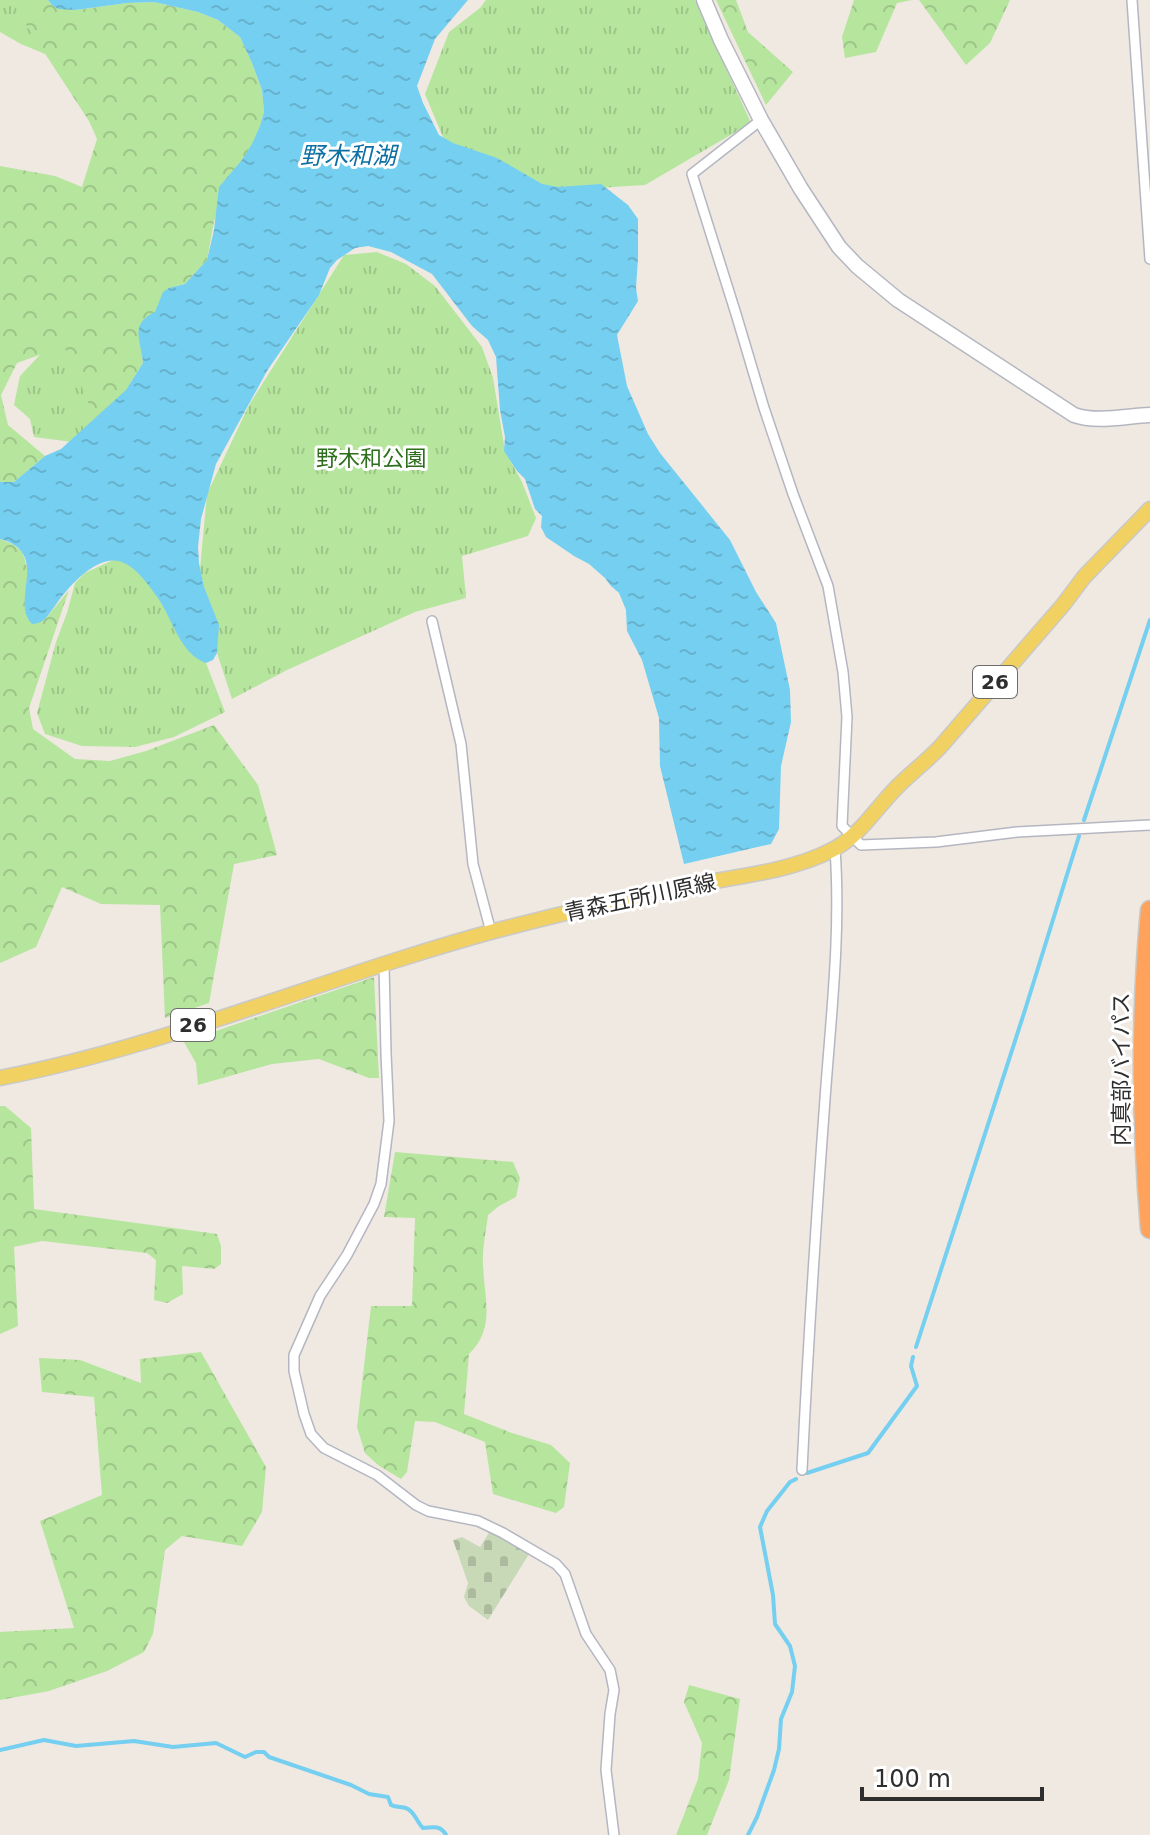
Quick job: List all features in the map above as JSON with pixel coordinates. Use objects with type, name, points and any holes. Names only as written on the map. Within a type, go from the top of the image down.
[{"type":"highway","name":"内真部バイパス","points":[[1150,910],[1142,1082],[1150,1229]]},
{"type":"main road","name":"青森五所川原線","points":[[0,1078],[119,1048],[491,932],[601,905],[774,869],[835,849],[851,837],[899,785],[941,746],[1084,577],[1150,509]]},
{"type":"street","points":[[704,0],[761,120],[801,189],[839,247],[877,284],[1074,415],[1100,418],[1150,415]]},
{"type":"street","points":[[1132,0],[1150,259]]},
{"type":"street","points":[[761,120],[692,174],[764,408],[828,586],[843,672],[847,717],[842,826],[861,845],[1150,825]]},
{"type":"street","points":[[432,621],[461,744],[473,864],[491,932]]},
{"type":"street","points":[[802,1470],[833,992],[838,882],[835,849]]},
{"type":"street","points":[[384,965],[389,1121],[381,1184],[347,1255],[320,1296],[294,1355],[294,1371],[304,1414],[311,1434],[324,1448],[377,1475],[416,1505],[428,1511],[478,1521],[556,1564],[565,1574],[579,1618],[610,1670],[614,1690],[606,1770],[614,1835]]},
{"type":"green space","points":[[0,0],[43,0],[48,11],[76,18],[139,15],[218,30],[245,62],[264,129],[228,179],[215,219],[151,324],[140,366],[122,399],[96,426],[72,442],[34,437],[30,419],[14,405],[20,376],[103,288],[170,178],[196,121],[213,98],[196,84],[157,72],[62,61],[21,44],[0,32]]},
{"type":"green space","points":[[10,0],[48,0],[52,5],[75,10],[154,2],[218,20],[240,37],[262,90],[264,112],[252,144],[217,205],[207,260],[185,284],[169,288],[160,298],[158,308],[137,332],[143,363],[126,390],[95,418],[64,346],[17,363],[1,395],[8,425],[45,456],[14,482],[0,482],[0,166],[55,176],[82,187],[97,139],[89,121]]},
{"type":"green space","points":[[486,0],[695,0],[751,123],[645,185],[548,191],[445,142],[425,94],[449,32]]},
{"type":"green space","points":[[716,0],[736,0],[748,32],[793,72],[766,105]]},
{"type":"green space","points":[[854,0],[912,0],[897,3],[876,52],[845,58],[842,37]]},
{"type":"green space","points":[[919,0],[1010,0],[990,43],[966,65]]},
{"type":"green space","name":"野木和公園","points":[[377,252],[406,264],[435,286],[482,347],[493,378],[505,451],[522,482],[536,518],[528,536],[462,556],[466,598],[415,612],[287,670],[232,699],[217,653],[200,569],[207,494],[249,405],[344,255]]},
{"type":"green space","points":[[0,539],[23,553],[27,589],[47,617],[69,590],[29,708],[33,729],[75,759],[110,761],[214,725],[258,785],[277,855],[234,864],[209,1003],[165,1018],[160,905],[101,904],[62,887],[36,947],[0,963]]},
{"type":"green space","points":[[139,556],[165,609],[206,663],[225,712],[174,737],[135,747],[82,746],[45,734],[37,713],[75,583],[85,573],[113,560]]},
{"type":"green space","points":[[374,977],[379,1078],[369,1078],[319,1059],[272,1064],[198,1085],[196,1063],[184,1042]]},
{"type":"green space","points":[[0,1106],[5,1106],[31,1128],[34,1209],[217,1234],[221,1264],[214,1269],[182,1266],[183,1294],[167,1303],[154,1300],[156,1260],[147,1253],[42,1241],[14,1247],[18,1326],[0,1334]]},
{"type":"green space","points":[[395,1152],[513,1162],[520,1178],[516,1197],[488,1215],[483,1259],[486,1323],[483,1334],[469,1354],[464,1414],[551,1445],[570,1463],[564,1507],[556,1513],[493,1494],[485,1442],[435,1422],[415,1421],[407,1472],[401,1479],[365,1453],[357,1427],[371,1306],[412,1306],[415,1218],[384,1217]]},
{"type":"green space","points":[[201,1352],[266,1467],[262,1512],[242,1546],[182,1536],[165,1550],[153,1634],[144,1652],[107,1671],[49,1691],[0,1700],[0,1632],[74,1628],[40,1521],[102,1495],[94,1397],[42,1392],[39,1358],[80,1360],[141,1383],[140,1359]]},
{"type":"green space","points":[[490,1531],[529,1554],[488,1620],[469,1606],[464,1597],[468,1583],[453,1540],[462,1537],[480,1547]]},
{"type":"green space","points":[[689,1685],[740,1699],[729,1780],[707,1835],[676,1835],[698,1779],[702,1743],[684,1702]]},
{"type":"water","name":"野木和湖","points":[[48,0],[468,0],[435,39],[417,86],[439,135],[497,158],[542,184],[558,187],[601,184],[628,205],[638,219],[638,301],[617,335],[627,386],[648,434],[730,540],[756,592],[776,623],[790,690],[791,722],[781,766],[779,829],[771,844],[684,864],[660,766],[659,718],[642,660],[627,631],[626,610],[619,593],[589,564],[546,537],[541,527],[542,516],[535,509],[525,479],[504,451],[496,357],[488,340],[472,326],[432,274],[391,252],[368,246],[355,248],[330,268],[319,295],[267,371],[216,464],[201,519],[198,547],[204,587],[219,625],[217,653],[213,660],[206,663],[189,651],[145,581],[129,566],[114,561],[104,562],[85,573],[45,618],[32,624],[26,614],[27,566],[24,555],[15,546],[0,539],[0,482],[14,482],[45,456],[61,449],[126,390],[143,363],[139,327],[155,312],[163,292],[185,284],[207,260],[219,187],[252,144],[264,112],[262,90],[240,37],[218,20],[154,2],[75,10],[58,9]]},
{"type":"waterway","points":[[1084,820],[1150,620]]},
{"type":"waterway","points":[[916,1347],[1079,836]]},
{"type":"waterway","points":[[807,1473],[868,1453],[917,1386],[911,1366],[913,1357]]},
{"type":"waterway","points":[[748,1835],[774,1770],[781,1719],[792,1692],[795,1666],[790,1646],[775,1624],[773,1595],[760,1527],[767,1511],[790,1482],[796,1479]]},
{"type":"waterway","points":[[0,1750],[44,1740],[76,1746],[134,1741],[173,1747],[216,1743],[245,1757],[264,1752],[269,1757],[369,1794],[388,1797],[391,1805],[410,1811],[423,1828],[439,1828],[446,1835]]}]
